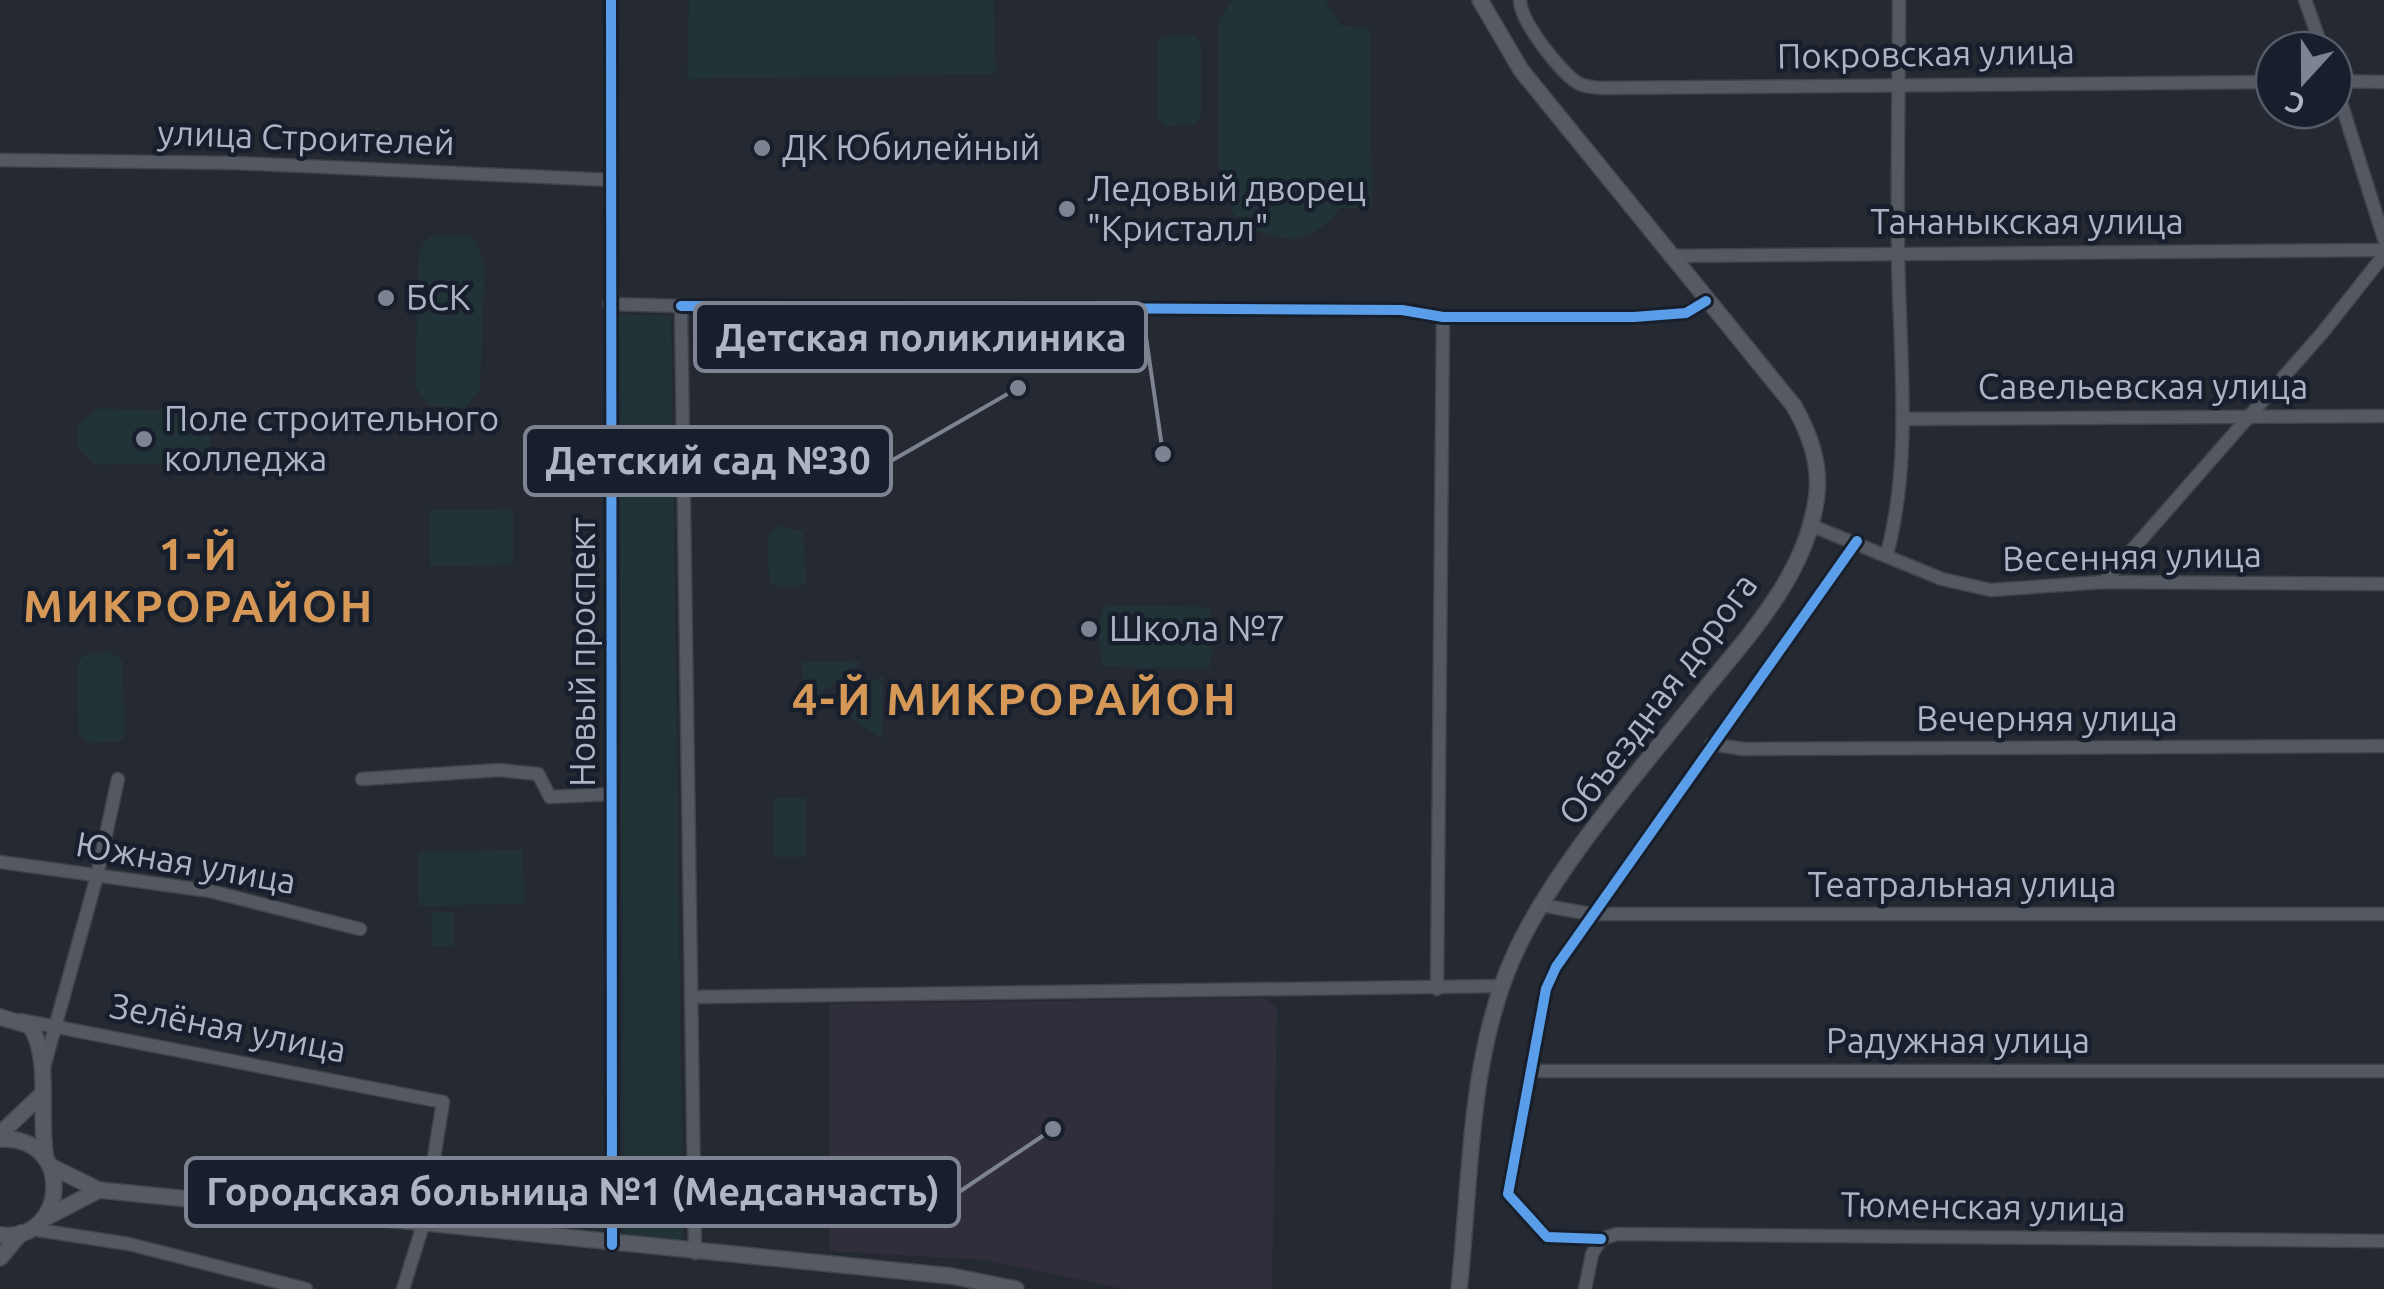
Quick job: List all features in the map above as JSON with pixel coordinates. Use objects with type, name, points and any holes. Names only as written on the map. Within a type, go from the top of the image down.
[{"type":"main road","name":"Объездная дорога","points":[[1460,1289],[1481,1079],[1502,986],[1541,905],[1752,633],[1789,576],[1810,526],[1817,476],[1805,426],[1783,392],[1521,70],[1480,0]]},
{"type":"main road","name":"Зелёная улица","points":[[0,1017],[19,1020]]},
{"type":"main road","points":[[0,1234],[32,1227],[55,1190],[40,1096],[44,1068],[37,1036],[19,1020]]},
{"type":"main road","points":[[0,1136],[40,1096]]},
{"type":"main road","points":[[0,1136],[21,1141],[48,1162],[99,1190],[951,1276],[1016,1289]]},
{"type":"main road","points":[[0,1258],[32,1227],[78,1197],[99,1190]]},
{"type":"street","name":"Новый проспект","points":[[611,0],[612,1244]]},
{"type":"street","name":"Покровская улица","points":[[1520,0],[1520,11],[1535,36],[1578,84],[1601,88],[2254,82]]},
{"type":"street","points":[[1887,554],[1896,520],[1903,419],[1898,252],[1899,0]]},
{"type":"street","points":[[2305,0],[2316,30]]},
{"type":"street","points":[[2354,81],[2384,82]]},
{"type":"street","points":[[2350,130],[2384,239]]},
{"type":"street","name":"улица Строителей","points":[[0,160],[246,163],[610,180]]},
{"type":"street","name":"Тананыкская улица","points":[[1670,256],[1898,252],[2384,253]]},
{"type":"street","points":[[2104,582],[2384,253]]},
{"type":"street","points":[[609,304],[1390,310],[1443,317],[1671,315],[1686,313],[1706,300]]},
{"type":"street","points":[[680,306],[695,1253]]},
{"type":"street","points":[[1437,989],[1443,317]]},
{"type":"street","name":"Савельевская улица","points":[[1903,419],[2384,416]]},
{"type":"street","name":"Весенняя улица","points":[[1810,526],[1857,541],[1942,579],[1991,590],[2104,582],[2384,584]]},
{"type":"street","points":[[1532,1071],[1546,989],[1591,914],[1857,541]]},
{"type":"street","name":"Вечерняя улица","points":[[1711,744],[1743,749],[1940,750],[2384,746]]},
{"type":"street","points":[[362,780],[500,770],[538,774],[550,797],[611,794]]},
{"type":"street","points":[[44,1068],[97,876],[118,778]]},
{"type":"street","name":"Южная улица","points":[[0,862],[210,891],[360,929]]},
{"type":"street","name":"Театральная улица","points":[[1541,905],[1591,914],[2384,914]]},
{"type":"street","points":[[691,997],[1502,986]]},
{"type":"street","name":"Зелёная улица","points":[[19,1020],[444,1102],[423,1224]]},
{"type":"street","name":"Радужная улица","points":[[1532,1071],[2384,1071]]},
{"type":"street","name":"Тюменская улица","points":[[1532,1071],[1508,1194],[1547,1237],[1600,1239],[1617,1234],[2384,1241]]},
{"type":"street","points":[[404,1289],[423,1224]]},
{"type":"street","points":[[32,1227],[129,1244],[306,1289]]},
{"type":"street","points":[[1585,1289],[1592,1254],[1600,1239]]},
{"type":"shaded area","points":[[689,0],[993,0],[996,74],[687,79]]},
{"type":"shaded area","points":[[1233,0],[1325,0],[1341,26],[1370,28],[1372,209],[1340,208],[1315,232],[1290,239],[1259,232],[1232,211],[1225,197],[1219,163],[1218,30],[1221,17]]},
{"type":"shaded area","points":[[1193,35],[1201,42],[1201,117],[1195,124],[1165,126],[1157,118],[1157,43],[1164,36]]},
{"type":"shaded area","points":[[432,235],[472,236],[485,263],[480,388],[465,408],[430,406],[415,386],[419,258],[422,245]]},
{"type":"shaded area","points":[[619,314],[671,316],[683,1242],[624,1237]]},
{"type":"shaded area","name":"Поле строительного колледжа","points":[[97,409],[197,410],[211,431],[209,451],[198,462],[95,465],[78,448],[78,425]]},
{"type":"shaded area","points":[[513,509],[513,565],[430,566],[430,510]]},
{"type":"shaded area","points":[[777,526],[803,531],[806,582],[800,587],[775,587],[769,581],[768,535]]},
{"type":"shaded area","points":[[1105,605],[1209,607],[1215,623],[1210,668],[1102,667],[1098,625]]},
{"type":"shaded area","points":[[112,652],[123,662],[124,737],[119,742],[89,743],[79,736],[77,663],[87,653]]},
{"type":"shaded area","points":[[862,661],[806,706],[802,662]]},
{"type":"shaded area","points":[[883,675],[882,739],[835,707]]},
{"type":"shaded area","points":[[773,798],[806,798],[806,857],[773,857]]},
{"type":"shaded area","points":[[523,850],[524,904],[419,906],[418,852]]},
{"type":"shaded area","points":[[431,912],[454,912],[454,946],[432,946]]},
{"type":"shaded area","points":[[1264,998],[1277,1008],[1272,1289],[1124,1289],[985,1260],[830,1251],[830,1004]]},
{"type":"cycle path","points":[[611,0],[612,1245]]},
{"type":"cycle path","points":[[681,306],[1402,310],[1443,317],[1634,317],[1686,313],[1706,301]]},
{"type":"cycle path","points":[[1601,1239],[1547,1237],[1508,1194],[1546,989],[1556,967],[1857,541]]},
{"type":"place","name":"ДК Юбилейный","points":[[762,148]]},
{"type":"place","name":"Ледовый дворец \"Кристалл\"","points":[[1067,209]]},
{"type":"place","name":"БСК","points":[[386,298]]},
{"type":"place","name":"Детский сад №30","points":[[1018,388]]},
{"type":"place","name":"Поле строительного колледжа","points":[[144,439]]},
{"type":"place","name":"Детская поликлиника","points":[[1163,454]]},
{"type":"place","name":"Школа №7","points":[[1089,629]]},
{"type":"place","name":"Городская больница №1 (Медсанчасть)","points":[[1053,1129]]},
{"type":"district","name":"1-Й МИКРОРАЙОН","points":[[199,580]]},
{"type":"district","name":"4-Й МИКРОРАЙОН","points":[[1015,699]]}]
